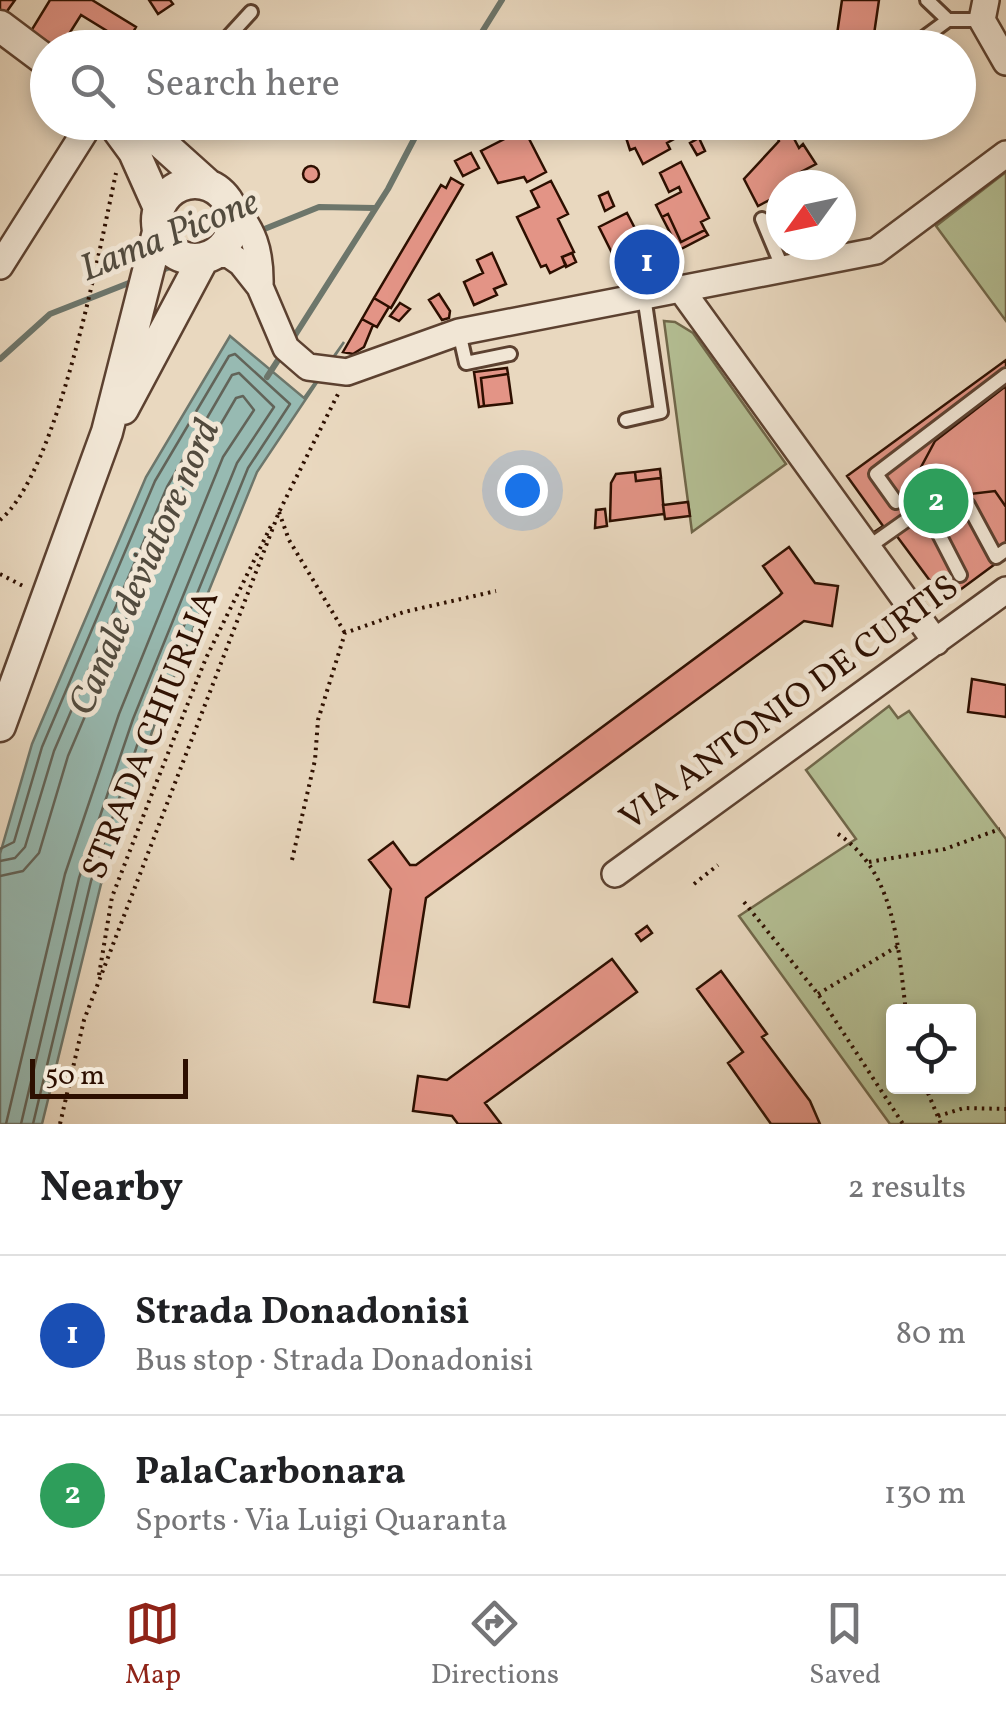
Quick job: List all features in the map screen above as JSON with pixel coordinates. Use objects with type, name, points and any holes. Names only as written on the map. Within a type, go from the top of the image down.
[{"type":"street","points":[[984,10],[1006,62]]},
{"type":"street","points":[[0,26],[30,48]]},
{"type":"street","points":[[0,266],[80,140]]},
{"type":"street","points":[[137,140],[159,220],[176,254],[228,254],[260,286],[286,348],[308,367],[347,372],[459,332],[876,250],[1006,154]]},
{"type":"street","points":[[150,140],[218,193],[253,234],[260,260],[260,286]]},
{"type":"street","points":[[0,726],[106,432],[159,220],[178,186],[218,193]]},
{"type":"street","points":[[106,432],[130,399],[208,257],[232,231],[218,193]]},
{"type":"street","points":[[680,288],[936,642]]},
{"type":"street","name":"VIA ANTONIO DE CURTIS","points":[[615,874],[1006,590]]},
{"type":"lane","points":[[927,0],[948,20]]},
{"type":"lane","points":[[934,30],[948,20],[984,10]]},
{"type":"lane","points":[[234,30],[251,12]]},
{"type":"lane","points":[[762,218],[783,268]]},
{"type":"lane","points":[[626,420],[661,412],[644,295]]},
{"type":"lane","points":[[459,332],[466,363],[510,354]]},
{"type":"lane","points":[[896,502],[876,474],[1006,375]]},
{"type":"lane","points":[[868,548],[924,508],[968,505],[996,557],[1006,550]]},
{"type":"lane","points":[[924,508],[960,576]]},
{"type":"path","points":[[0,520],[34,476],[88,299],[130,140]]},
{"type":"path","name":"STRADA CHIURLIA","points":[[98,985],[112,897],[206,658],[330,418],[347,372]]},
{"type":"path","points":[[279,512],[289,540],[345,633],[318,720],[315,760],[292,860]]},
{"type":"path","name":"STRADA CHIURLIA","points":[[60,1124],[84,1020],[279,512]]},
{"type":"path","points":[[345,633],[404,612],[496,592]]},
{"type":"path","points":[[869,862],[945,850],[1000,829]]},
{"type":"path","points":[[838,834],[860,848],[889,903],[905,1004]]},
{"type":"path","points":[[694,884],[718,866]]},
{"type":"path","points":[[744,902],[818,994],[902,1124]]},
{"type":"path","points":[[818,994],[898,946]]},
{"type":"path","points":[[928,1094],[941,1124]]},
{"type":"path","points":[[938,1116],[964,1108],[1006,1108]]},
{"type":"green space","points":[[1006,172],[1006,321],[936,226]]},
{"type":"green space","points":[[664,321],[675,322],[693,333],[786,464],[692,532]]},
{"type":"green space","points":[[889,706],[898,718],[909,711],[1006,839],[1006,1124],[890,1124],[739,916],[856,839],[806,770]]},
{"type":"water","points":[[230,336],[304,398],[344,342],[257,472],[154,726],[101,884],[42,1124],[0,1124],[0,854],[32,744],[146,477]]},
{"type":"building","points":[[0,0],[15,0],[5,14],[0,11]]},
{"type":"building","points":[[50,0],[92,0],[136,27],[105,30],[81,15],[72,30],[32,30]]},
{"type":"building","points":[[149,0],[170,0],[173,4],[158,14]]},
{"type":"building","points":[[842,0],[879,0],[875,30],[838,30]]},
{"type":"building","points":[[502,140],[530,140],[546,172],[527,182],[524,177],[498,183],[481,151]]},
{"type":"building","points":[[627,140],[672,140],[667,143],[670,149],[643,164],[635,148],[630,150]]},
{"type":"building","points":[[700,140],[705,151],[697,155],[690,143]]},
{"type":"building","points":[[778,140],[795,140],[799,148],[803,144],[816,164],[805,170],[766,170],[766,202],[758,206],[744,179]]},
{"type":"building","points":[[471,153],[479,168],[463,176],[455,161]]},
{"type":"building","points":[[681,162],[709,218],[701,222],[705,230],[681,242],[668,214],[662,217],[656,205],[681,192],[679,187],[669,192],[660,173]]},
{"type":"building","points":[[311,166],[319,174],[311,182],[303,174]]},
{"type":"building","points":[[451,178],[463,185],[391,308],[374,298],[441,185],[446,188]]},
{"type":"building","points":[[551,181],[568,214],[558,219],[574,252],[562,257],[566,265],[550,273],[546,265],[541,267],[517,217],[539,207],[531,191]]},
{"type":"building","points":[[608,192],[614,206],[605,211],[599,196]]},
{"type":"building","points":[[627,213],[641,240],[613,255],[599,227]]},
{"type":"building","points":[[668,214],[681,242],[705,230],[708,235],[679,250],[662,217]]},
{"type":"building","points":[[646,238],[650,247],[629,258],[634,268],[623,274],[613,255]]},
{"type":"building","points":[[655,238],[663,253],[658,256],[650,241]]},
{"type":"building","points":[[492,253],[506,284],[494,289],[497,295],[474,305],[464,282],[483,273],[477,260]]},
{"type":"building","points":[[572,253],[576,262],[566,267],[562,257]]},
{"type":"building","points":[[439,294],[450,311],[449,318],[442,320],[429,300]]},
{"type":"building","points":[[374,298],[389,307],[377,327],[362,319]]},
{"type":"building","points":[[400,303],[410,309],[399,321],[390,316]]},
{"type":"building","points":[[362,319],[373,325],[364,347],[353,354],[343,352]]},
{"type":"building","points":[[1006,360],[1006,556],[945,601],[896,535],[881,546],[871,534],[883,526],[847,476]]},
{"type":"building","points":[[507,368],[508,374],[481,378],[484,406],[479,407],[474,372]]},
{"type":"building","points":[[508,374],[512,403],[484,406],[481,378]]},
{"type":"building","points":[[1006,386],[1006,507],[995,491],[919,500],[920,469],[935,441]]},
{"type":"building","points":[[660,469],[661,478],[636,481],[635,472]]},
{"type":"building","points":[[635,472],[636,481],[661,478],[664,514],[610,521],[611,483],[616,474]]},
{"type":"building","points":[[688,502],[690,516],[665,519],[663,505]]},
{"type":"building","points":[[605,509],[607,526],[595,528],[596,510]]},
{"type":"building","points":[[789,547],[815,583],[838,586],[832,626],[804,621],[426,898],[409,1007],[374,1002],[391,889],[369,860],[393,842],[410,865],[416,865],[779,596],[782,593],[763,566]]},
{"type":"building","points":[[972,679],[1006,685],[1006,717],[968,712]]},
{"type":"building","points":[[647,926],[652,933],[641,941],[636,934]]},
{"type":"building","points":[[612,959],[637,992],[485,1103],[501,1124],[458,1124],[452,1116],[413,1111],[418,1076],[447,1080]]},
{"type":"building","points":[[721,971],[767,1034],[762,1037],[810,1101],[820,1124],[771,1124],[728,1063],[743,1052],[697,989]]},
{"type":"waterway","name":"Canale deviatore nord","points":[[483,30],[502,0]]},
{"type":"waterway","name":"Canale deviatore nord","points":[[292,340],[388,189],[414,140]]},
{"type":"waterway","name":"Lama Picone","points":[[257,232],[319,207],[375,208]]},
{"type":"waterway","name":"Lama Picone","points":[[160,271],[190,259]]},
{"type":"waterway","name":"Lama Picone","points":[[0,359],[50,314],[134,281]]},
{"type":"waterway","name":"Canale deviatore nord","points":[[267,377],[282,354]]},
{"type":"place","name":"Strada Donadonisi","points":[[647,262]]},
{"type":"place","name":"PalaCarbonara","points":[[936,501]]}]
